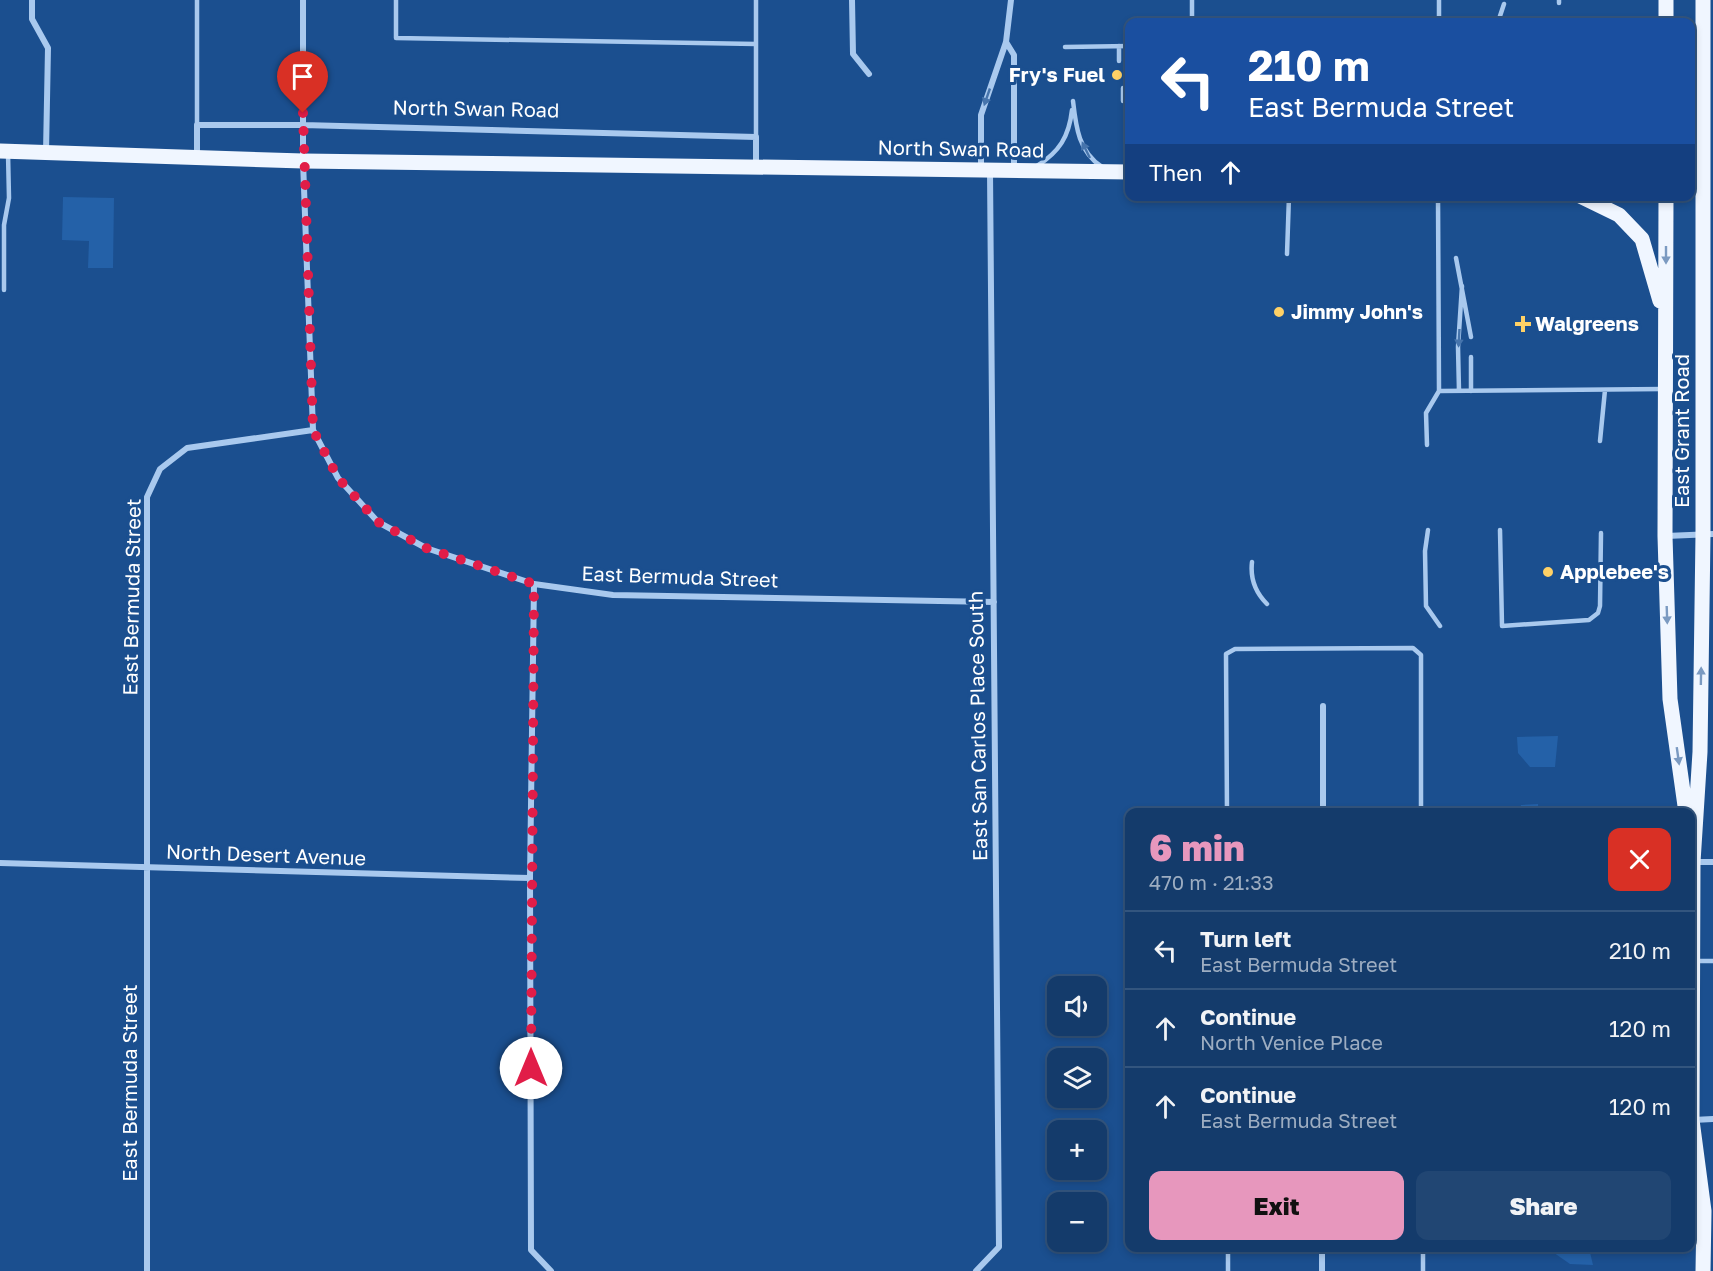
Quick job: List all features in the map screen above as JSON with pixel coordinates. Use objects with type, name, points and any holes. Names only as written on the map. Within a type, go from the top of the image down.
[{"type":"main road","points":[[1666,0],[1666,18]]},
{"type":"main road","name":"East Grant Road","points":[[1695,832],[1708,613],[1708,284],[1700,177],[1708,24],[1703,0]]},
{"type":"main road","name":"North Swan Road","points":[[4,152],[303,160],[1125,172]]},
{"type":"main road","points":[[1591,201],[1619,214],[1642,239],[1666,323]]},
{"type":"main road","name":"East Grant Road","points":[[1666,201],[1665,536],[1670,699],[1685,808]]},
{"type":"main road","name":"East Grant Road","points":[[1695,1144],[1708,1211],[1703,1271]]},
{"type":"street","points":[[32,0],[32,19],[48,48],[46,153]]},
{"type":"street","points":[[303,0],[303,160],[313,430]]},
{"type":"street","points":[[852,0],[852,54],[869,74]]},
{"type":"street","points":[[1011,0],[1006,42],[1014,55],[1021,170]]},
{"type":"street","name":"East San Carlos Place South","points":[[976,1271],[999,1247],[994,602],[986,170],[981,114],[1006,42]]},
{"type":"street","points":[[197,125],[197,157]]},
{"type":"street","name":"North Swan Road","points":[[197,125],[303,125],[756,137]]},
{"type":"street","points":[[756,137],[756,167]]},
{"type":"street","name":"East Bermuda Street","points":[[147,1271],[145,868],[147,497],[160,468],[187,448],[313,430],[338,478],[378,522],[426,548],[534,584],[613,595],[994,602]]},
{"type":"street","points":[[1665,536],[1708,534]]},
{"type":"street","points":[[534,584],[530,878],[531,1251],[551,1271]]},
{"type":"street","points":[[1323,706],[1323,808]]},
{"type":"street","points":[[1695,862],[1713,862]]},
{"type":"street","name":"North Desert Avenue","points":[[0,863],[530,878]]},
{"type":"street","points":[[1695,1123],[1713,1119]]},
{"type":"street","points":[[1322,1252],[1322,1271]]},
{"type":"lane","points":[[197,0],[197,125]]},
{"type":"lane","points":[[396,0],[396,38],[756,44]]},
{"type":"lane","points":[[756,0],[756,137]]},
{"type":"lane","points":[[1192,0],[1192,18]]},
{"type":"lane","points":[[1439,0],[1439,18]]},
{"type":"lane","points":[[1499,18],[1504,4]]},
{"type":"lane","points":[[1119,46],[1119,61]]},
{"type":"lane","points":[[1065,47],[1125,46]]},
{"type":"lane","points":[[1123,88],[1123,102]]},
{"type":"lane","points":[[1021,170],[1053,156],[1063,144],[1070,123],[1073,102],[1075,120],[1087,157],[1103,167],[1125,171]]},
{"type":"lane","points":[[4,152],[9,198],[4,225],[4,290]]},
{"type":"lane","points":[[1287,254],[1289,201]]},
{"type":"lane","points":[[1427,445],[1426,413],[1439,391],[1438,201]]},
{"type":"lane","points":[[1456,258],[1471,337]]},
{"type":"lane","points":[[1459,391],[1458,346],[1462,286]]},
{"type":"lane","points":[[1471,357],[1471,391]]},
{"type":"lane","points":[[1439,391],[1666,389]]},
{"type":"lane","points":[[1600,441],[1605,390]]},
{"type":"lane","points":[[1428,530],[1425,551],[1426,606],[1440,626]]},
{"type":"lane","points":[[1500,530],[1502,626],[1589,620],[1598,613],[1601,533]]},
{"type":"lane","points":[[1252,562],[1250,576],[1260,597],[1267,604]]},
{"type":"lane","points":[[1227,808],[1226,654],[1235,649],[1401,648],[1413,648],[1421,655],[1421,808]]},
{"type":"lane","points":[[1695,961],[1713,961]]},
{"type":"lane","points":[[1228,1252],[1228,1271]]},
{"type":"lane","points":[[1423,1252],[1423,1271]]},
{"type":"shaded area","points":[[63,197],[114,198],[113,268],[88,268],[89,241],[62,240]]},
{"type":"shaded area","points":[[1558,736],[1555,767],[1530,767],[1518,753],[1517,737]]},
{"type":"shaded area","points":[[1538,804],[1538,808],[1520,808],[1521,805]]},
{"type":"shaded area","points":[[1553,1252],[1590,1252],[1593,1265],[1570,1264]]},
{"type":"place","name":"Fry's Fuel","points":[[1117,75]]},
{"type":"place","name":"Jimmy John's","points":[[1279,312]]},
{"type":"place","name":"Walgreens","points":[[1523,324]]},
{"type":"place","name":"Applebee's","points":[[1548,572]]},
{"type":"route","points":[[303,113],[313,430],[338,478],[378,522],[426,548],[534,584],[530,878],[531,1068]]}]
